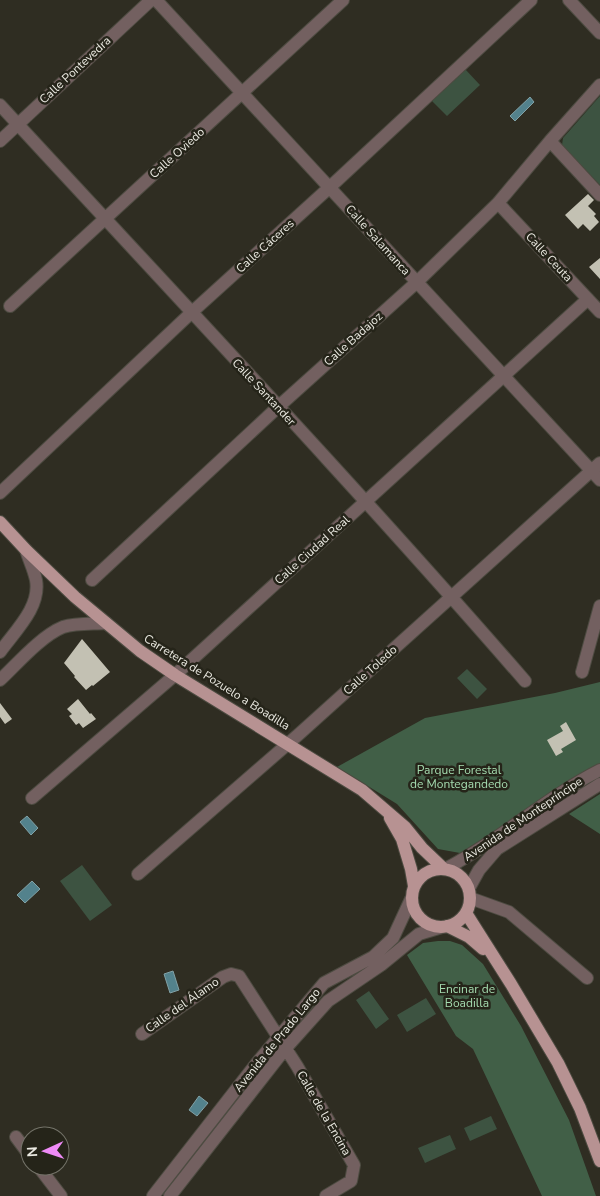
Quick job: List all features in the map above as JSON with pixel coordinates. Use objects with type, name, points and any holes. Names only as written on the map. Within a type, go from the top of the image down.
[{"type":"main road","name":"Carretera de Pozuelo a Boadilla","points":[[0,522],[75,597],[140,651],[175,675],[362,790],[405,827],[422,848],[445,868]]},
{"type":"main road","name":"Carretera de Pozuelo a Boadilla","points":[[386,812],[402,839],[414,886]]},
{"type":"main road","points":[[445,926],[458,922],[466,913],[469,893],[460,876],[445,868],[431,870],[420,876],[414,886],[411,899],[414,910],[421,919],[431,925],[445,926],[469,937],[493,957]]},
{"type":"main road","points":[[466,913],[558,1063],[580,1108],[600,1161]]},
{"type":"street","name":"Calle Pontevedra","points":[[0,141],[150,0]]},
{"type":"street","name":"Calle Salamanca","points":[[156,0],[504,376],[595,467],[600,480]]},
{"type":"street","name":"Calle Oviedo","points":[[10,306],[343,0]]},
{"type":"street","name":"Calle Cáceres","points":[[0,493],[191,313],[531,0]]},
{"type":"street","points":[[569,0],[600,33]]},
{"type":"street","name":"Calle Badajoz","points":[[92,580],[278,407],[417,282],[498,203],[550,141],[600,86]]},
{"type":"street","name":"Calle Santander","points":[[0,105],[451,596],[525,682]]},
{"type":"street","points":[[550,141],[600,195]]},
{"type":"street","name":"Calle Ceuta","points":[[498,203],[600,312]]},
{"type":"street","name":"Calle Ciudad Real","points":[[32,798],[175,675],[588,300]]},
{"type":"street","name":"Calle Toledo","points":[[138,874],[288,744],[595,467]]},
{"type":"street","points":[[0,652],[32,607],[36,597],[36,579],[26,550]]},
{"type":"street","points":[[582,672],[600,606]]},
{"type":"street","points":[[0,680],[41,642],[63,627],[106,623]]},
{"type":"street","name":"Avenida de Montepríncipe","points":[[445,868],[474,854],[517,822],[582,779],[600,770]]},
{"type":"street","name":"Avenida de Montepríncipe","points":[[469,893],[479,870],[497,849],[600,784]]},
{"type":"street","points":[[469,893],[509,912],[588,978]]},
{"type":"street","name":"Avenida de Prado Largo","points":[[154,1196],[278,1038],[324,983],[373,957],[393,938],[411,899]]},
{"type":"street","name":"Avenida de Prado Largo","points":[[170,1196],[285,1050],[328,1000],[381,965],[419,934],[445,926]]},
{"type":"street","name":"Calle del Álamo","points":[[142,1034],[231,974],[239,976],[285,1050]]},
{"type":"street","name":"Calle de la Encina","points":[[285,1050],[326,1115],[354,1165],[351,1181],[326,1196]]},
{"type":"street","points":[[16,1137],[20,1142]]},
{"type":"street","points":[[46,1176],[61,1196]]},
{"type":"green space","points":[[465,69],[480,85],[447,116],[432,101]]},
{"type":"green space","points":[[600,96],[600,185],[562,145],[563,138]]},
{"type":"green space","points":[[467,669],[487,689],[477,699],[457,678]]},
{"type":"green space","name":"Parque Forestal de Montegandedo","points":[[600,682],[600,766],[460,853],[438,849],[397,804],[337,767],[425,718],[555,693]]},
{"type":"green space","points":[[600,794],[600,834],[569,814]]},
{"type":"green space","points":[[82,865],[112,905],[90,921],[60,881]]},
{"type":"green space","name":"Encinar de Boadilla","points":[[450,941],[462,945],[483,964],[521,1026],[569,1120],[596,1196],[542,1196],[473,1049],[456,1036],[407,955],[423,943]]},
{"type":"green space","points":[[369,991],[389,1019],[376,1029],[356,1000]]},
{"type":"green space","points":[[426,998],[436,1014],[407,1032],[397,1015]]},
{"type":"green space","points":[[491,1116],[497,1129],[470,1141],[464,1128]]},
{"type":"green space","points":[[450,1135],[456,1149],[425,1163],[418,1148]]},
{"type":"water","points":[[530,97],[534,102],[515,121],[510,116]]},
{"type":"water","points":[[27,816],[38,828],[31,835],[20,822]]},
{"type":"water","points":[[32,881],[40,889],[25,903],[17,895]]},
{"type":"water","points":[[173,971],[179,990],[170,993],[164,974]]},
{"type":"water","points":[[199,1096],[208,1103],[197,1116],[189,1110]]},
{"type":"building","points":[[588,194],[594,200],[588,206],[596,214],[594,216],[599,222],[590,231],[583,224],[578,229],[565,215]]},
{"type":"building","points":[[600,258],[600,279],[589,267]]},
{"type":"building","points":[[82,639],[110,672],[86,690],[64,663]]},
{"type":"building","points":[[78,699],[96,719],[83,728],[79,723],[76,725],[69,716],[72,714],[67,709]]},
{"type":"building","points":[[0,703],[12,719],[5,724],[0,717]]},
{"type":"building","points":[[566,722],[576,740],[561,749],[563,752],[556,756],[547,740],[563,731],[560,726]]}]
